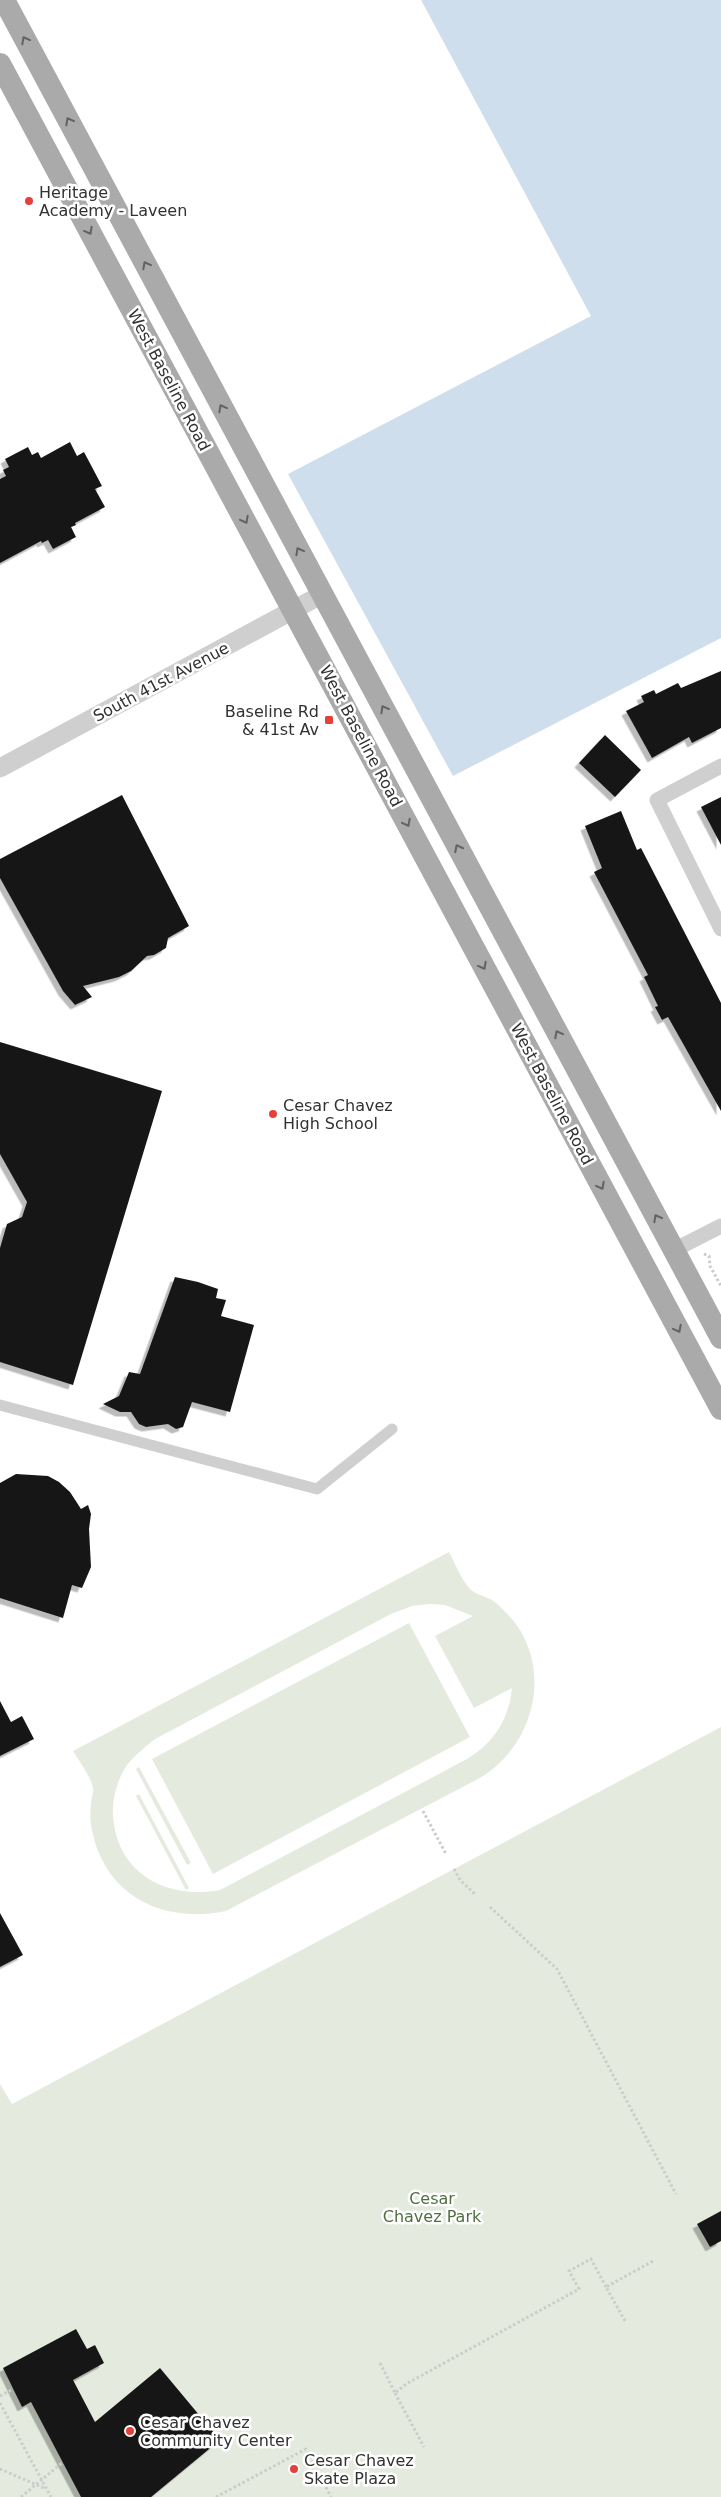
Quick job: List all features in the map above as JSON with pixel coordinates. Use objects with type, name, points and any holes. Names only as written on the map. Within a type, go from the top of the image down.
[{"type":"main road","name":"West Baseline Road","points":[[4,0],[321,595],[721,1338]]},
{"type":"main road","name":"West Baseline Road","points":[[0,64],[721,1409]]},
{"type":"street","name":"South 41st Avenue","points":[[0,768],[321,595]]},
{"type":"street","points":[[721,766],[656,800],[721,929]]},
{"type":"street","points":[[674,1250],[721,1226]]},
{"type":"street","points":[[0,1404],[317,1488],[392,1429]]},
{"type":"path","points":[[704,1254],[709,1256],[710,1266],[721,1286]]},
{"type":"path","points":[[423,1811],[446,1854]]},
{"type":"path","points":[[454,1869],[460,1880],[475,1894]]},
{"type":"path","points":[[490,1907],[557,1969],[676,2194]]},
{"type":"path","points":[[395,2393],[406,2384],[579,2289],[570,2271],[591,2259],[625,2321]]},
{"type":"path","points":[[606,2287],[655,2260]]},
{"type":"path","points":[[380,2363],[424,2447]]},
{"type":"path","points":[[0,2396],[13,2389]]},
{"type":"path","points":[[0,2403],[51,2497]]},
{"type":"path","points":[[216,2497],[306,2449],[331,2497]]},
{"type":"path","points":[[21,2497],[63,2462]]},
{"type":"path","points":[[0,2469],[46,2489]]},
{"type":"green space","points":[[449,1552],[470,1589],[493,1601],[513,1620],[526,1640],[533,1662],[534,1685],[532,1707],[524,1729],[512,1748],[497,1765],[478,1779],[226,1911],[203,1914],[181,1913],[160,1909],[141,1900],[124,1888],[110,1873],[99,1853],[90,1817],[92,1784],[73,1751]],"holes":[[[445,1605],[473,1616],[435,1636],[474,1708],[512,1688],[504,1720],[492,1738],[477,1753],[220,1890],[181,1891],[164,1886],[148,1878],[135,1868],[124,1853],[117,1836],[113,1816],[113,1803],[123,1771],[130,1761],[144,1748],[155,1739],[391,1614],[412,1606]]]},
{"type":"green space","points":[[409,1623],[470,1737],[213,1874],[152,1759]]},
{"type":"green space","name":"Cesar Chavez Park","points":[[721,1727],[721,2497],[0,2497],[0,2084],[12,2104]]},
{"type":"green space","points":[[139,1767],[191,1863],[187,1865],[136,1769]]},
{"type":"green space","points":[[139,1794],[189,1888],[186,1890],[136,1796]]},
{"type":"water","points":[[421,0],[721,0],[721,638],[453,776],[288,474],[591,316]]},
{"type":"building","points":[[70,442],[77,456],[84,452],[102,486],[95,489],[105,507],[71,527],[76,537],[53,549],[48,540],[42,543],[41,541],[0,563],[0,479],[6,476],[3,470],[9,467],[5,459],[28,447],[32,455],[38,452],[41,458]]},
{"type":"building","points":[[721,671],[721,728],[692,743],[689,737],[652,758],[626,711],[644,702],[641,696],[654,690],[656,694],[678,683],[681,688]]},
{"type":"building","points":[[605,735],[641,770],[615,797],[579,763]]},
{"type":"building","points":[[122,795],[189,926],[168,938],[166,948],[154,955],[147,956],[131,971],[119,977],[83,986],[92,997],[75,1005],[63,991],[0,878],[0,859]]},
{"type":"building","points":[[721,797],[721,845],[701,807]]},
{"type":"building","points":[[621,811],[637,850],[641,848],[721,1003],[721,1111],[668,1017],[662,1020],[655,1007],[658,1006],[644,977],[648,975],[594,872],[602,868],[585,826]]},
{"type":"building","points":[[0,1042],[162,1091],[73,1385],[0,1362],[0,1248],[7,1224],[22,1217],[27,1202],[0,1154]]},
{"type":"building","points":[[175,1277],[218,1289],[216,1298],[226,1300],[221,1316],[254,1325],[230,1412],[192,1402],[183,1427],[176,1429],[168,1424],[146,1427],[139,1424],[131,1412],[120,1412],[103,1404],[119,1396],[129,1372],[140,1374]]},
{"type":"building","points":[[16,1474],[48,1476],[59,1482],[70,1492],[81,1509],[88,1505],[91,1514],[89,1529],[91,1567],[82,1588],[72,1585],[63,1618],[0,1598],[0,1483]]},
{"type":"building","points":[[0,1701],[11,1722],[22,1716],[34,1739],[0,1756]]},
{"type":"building","points":[[0,1913],[23,1955],[0,1967]]},
{"type":"building","points":[[721,2211],[721,2241],[710,2247],[697,2224]]},
{"type":"building","name":"Cesar Chavez Community Center","points":[[76,2329],[87,2349],[95,2345],[104,2363],[73,2380],[95,2422],[160,2368],[220,2440],[151,2497],[81,2497],[31,2402],[22,2407],[3,2368]]},
{"type":"place","name":"Heritage Academy - Laveen","points":[[29,201]]},
{"type":"place","name":"Baseline Rd & 41st Av","points":[[329,720]]},
{"type":"place","name":"Cesar Chavez High School","points":[[273,1114]]},
{"type":"place","name":"Cesar Chavez Community Center","points":[[130,2431]]},
{"type":"place","name":"Cesar Chavez Skate Plaza","points":[[294,2469]]}]
